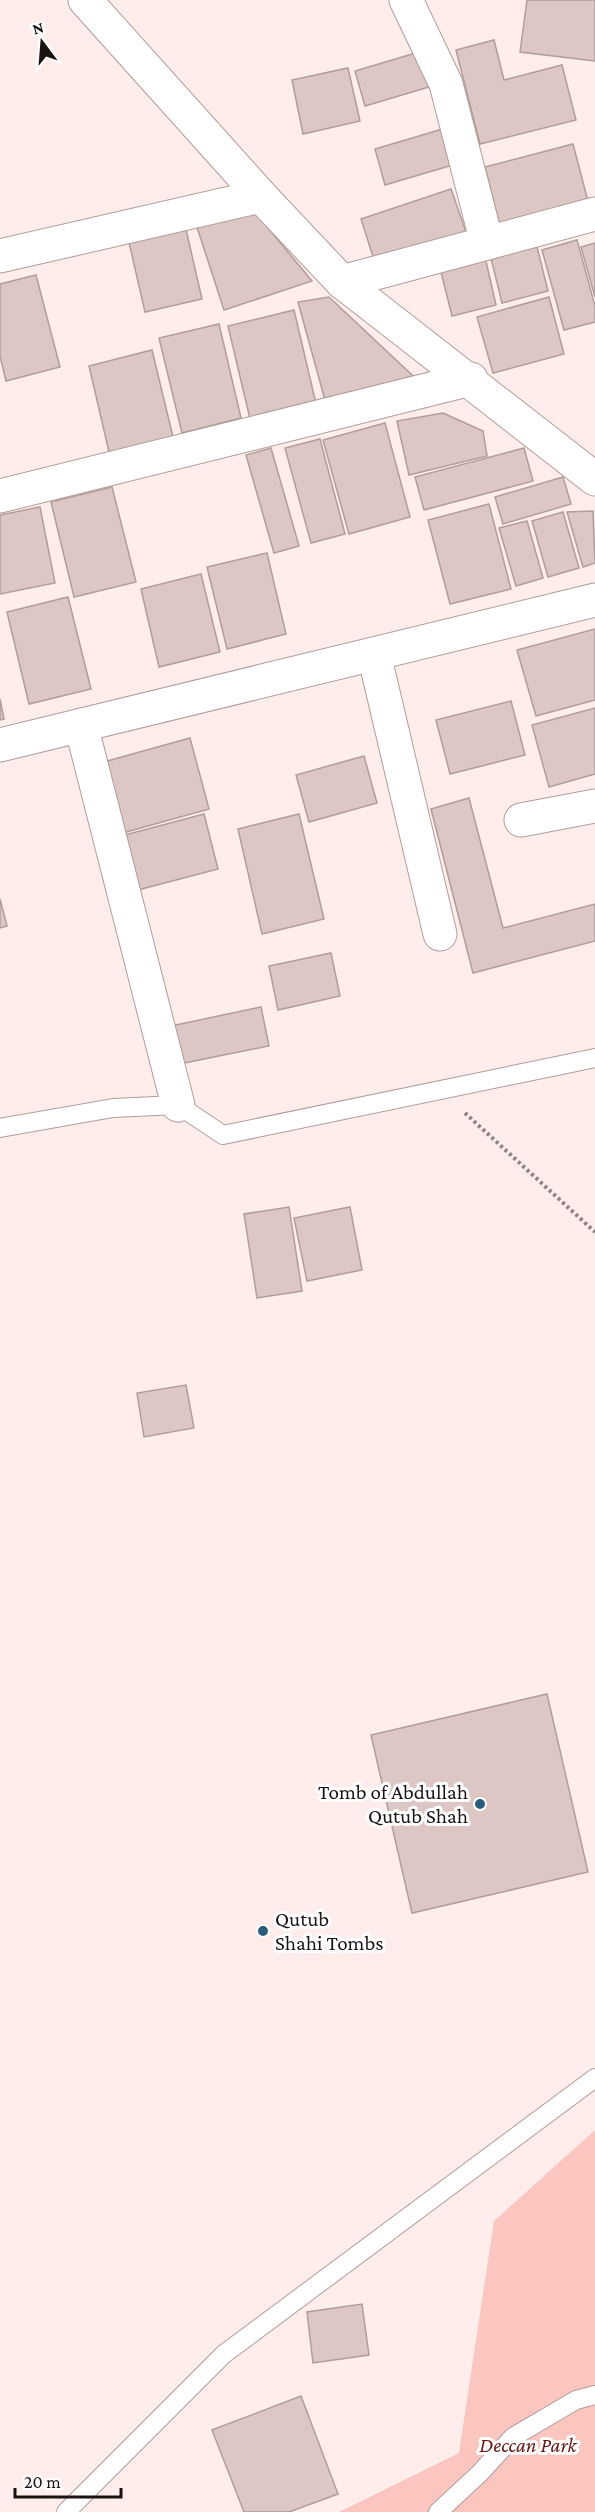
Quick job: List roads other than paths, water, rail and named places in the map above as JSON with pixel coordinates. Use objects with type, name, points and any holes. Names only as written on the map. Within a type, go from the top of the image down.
[{"type":"street","points":[[85,0],[261,196],[342,282],[471,379],[595,479]]},
{"type":"street","points":[[406,0],[446,84],[487,243]]},
{"type":"street","points":[[0,256],[261,196]]},
{"type":"street","points":[[342,282],[595,214]]},
{"type":"street","points":[[0,496],[471,379]]},
{"type":"street","points":[[0,745],[595,600]]},
{"type":"street","points":[[374,654],[440,934]]},
{"type":"street","points":[[81,725],[178,1105]]},
{"type":"street","points":[[521,820],[595,806]]},
{"type":"lane","points":[[0,1128],[113,1108],[178,1105],[223,1135],[595,1058]]},
{"type":"lane","points":[[66,2512],[224,2354],[595,2078]]},
{"type":"lane","points":[[438,2512],[479,2474],[513,2437],[576,2400],[595,2395]]},
{"type":"place","name":"Tomb of Abdullah Qutub Shah","points":[[480,1804]]},
{"type":"place","name":"Qutub Shahi Tombs","points":[[263,1931]]},
{"type":"park label","name":"Deccan Park","points":[[528,2445]]}]
